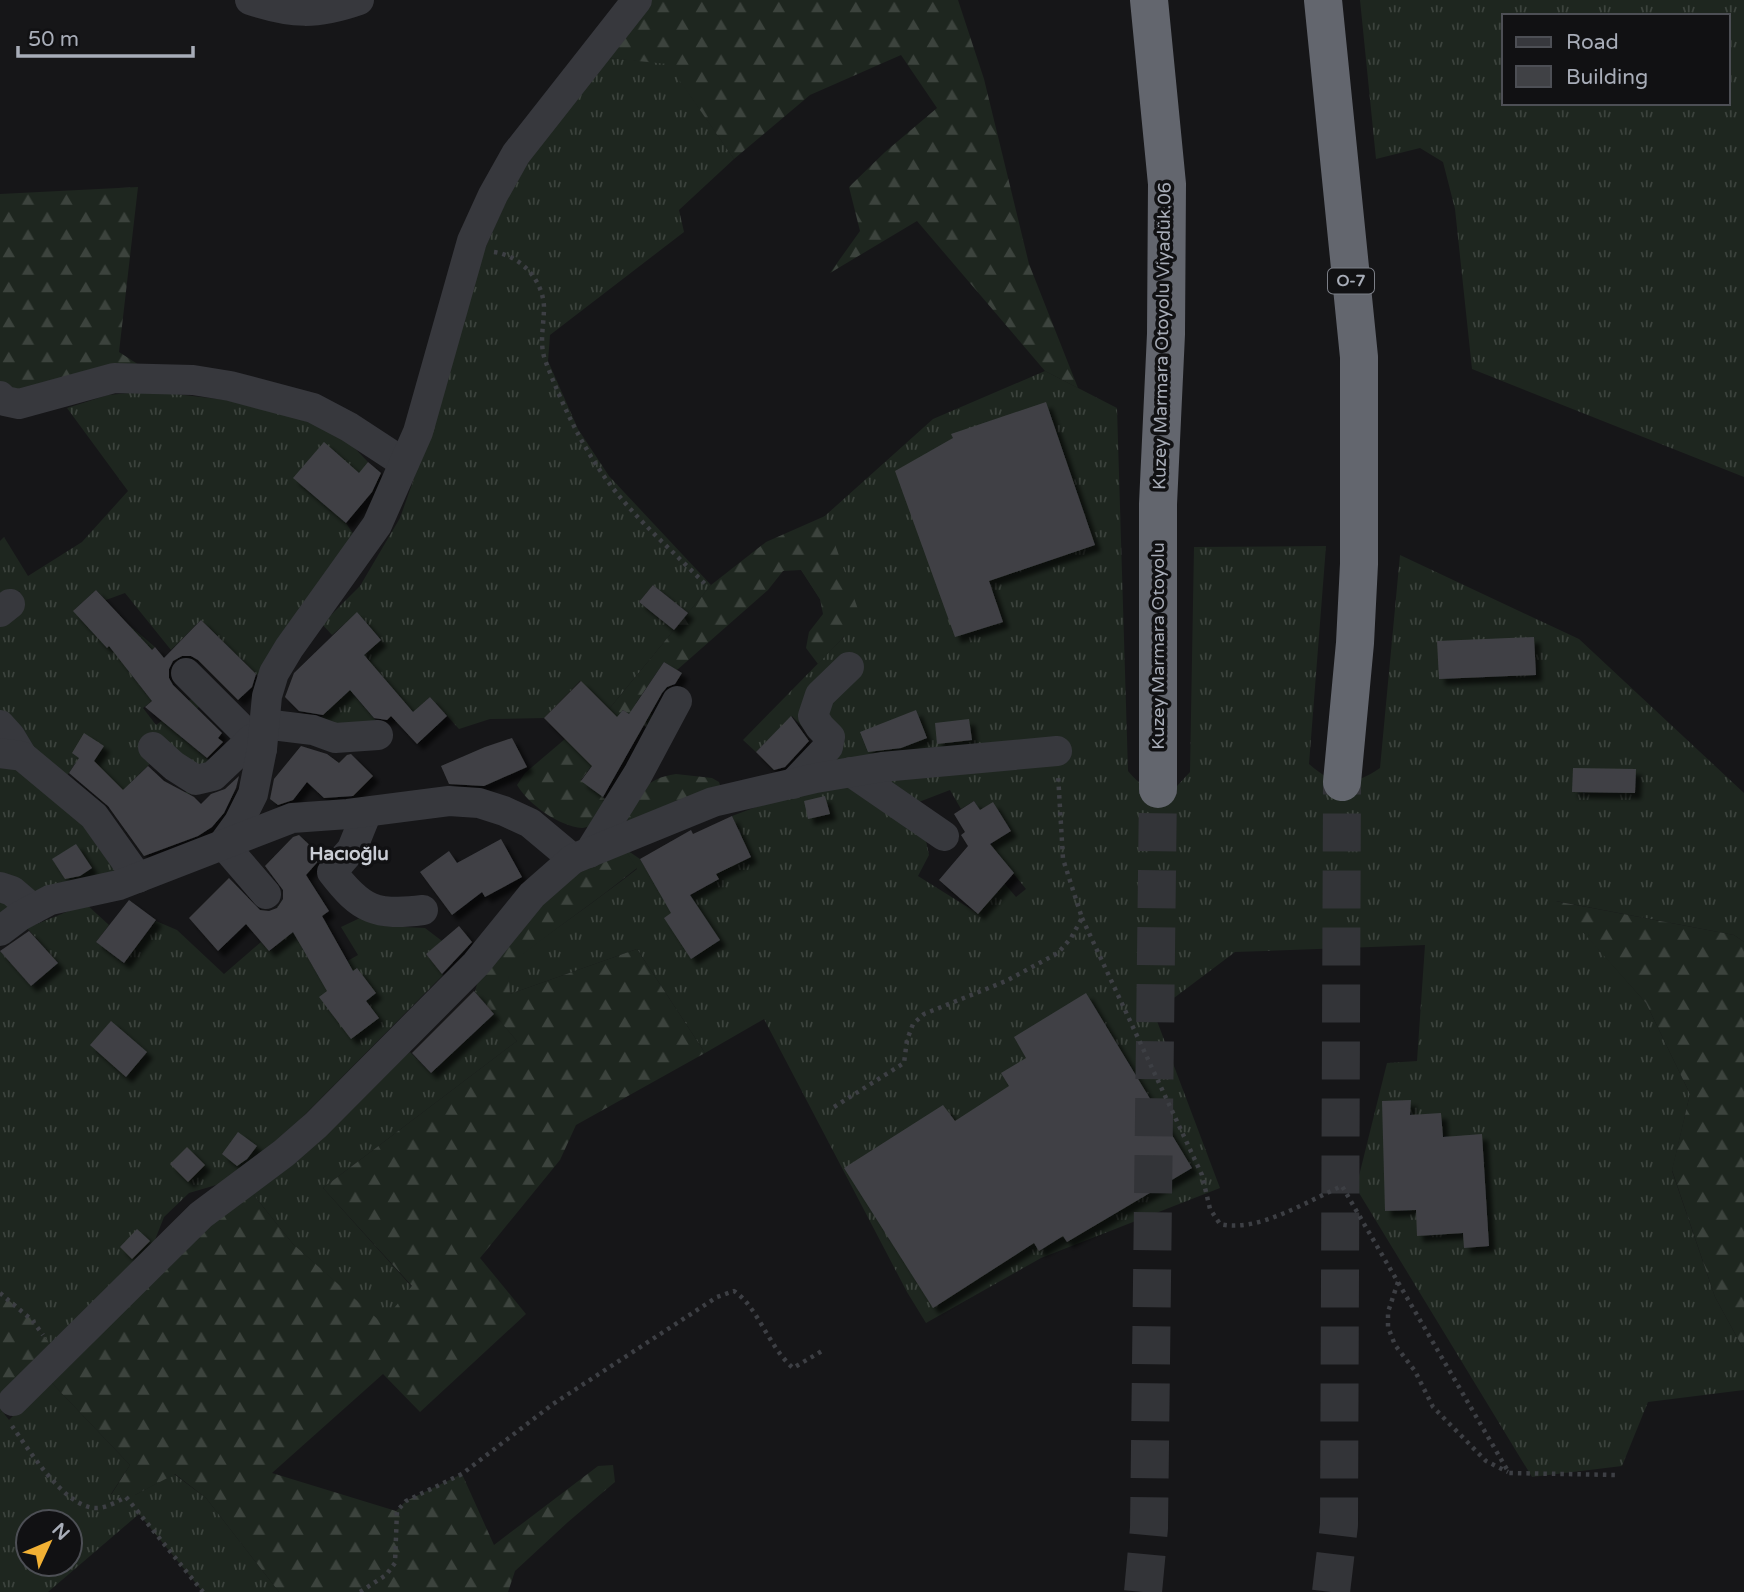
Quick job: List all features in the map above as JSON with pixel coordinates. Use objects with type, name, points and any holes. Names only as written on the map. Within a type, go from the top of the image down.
[{"type":"highway","name":"Kuzey Marmara Otoyolu Viyadük.06","points":[[1149,0],[1167,184],[1166,334],[1158,504]]},
{"type":"highway","name":"O-7","points":[[1324,0],[1359,357],[1359,564],[1355,643],[1342,782]]},
{"type":"highway","name":"Kuzey Marmara Otoyolu","points":[[1158,504],[1158,789]]},
{"type":"street","points":[[250,0],[292,12],[319,11],[359,0]]},
{"type":"street","points":[[223,844],[239,822],[253,794],[259,737],[274,673],[377,525],[418,432],[469,252],[493,195],[516,154],[637,0]]},
{"type":"street","points":[[0,397],[19,404],[114,378],[193,380],[230,386],[313,408],[349,427],[404,463]]},
{"type":"street","points":[[793,784],[828,747],[830,737],[813,716],[820,695],[849,667]]},
{"type":"street","points":[[186,673],[259,737]]},
{"type":"street","points":[[581,856],[638,774],[677,701]]},
{"type":"street","points":[[0,725],[10,736],[11,755],[57,783],[94,817],[138,878]]},
{"type":"street","points":[[153,747],[188,777],[196,780],[213,776],[259,737],[313,730],[335,738],[377,735]]},
{"type":"street","points":[[10,1411],[58,1355],[201,1215],[284,1153],[316,1125],[476,964],[532,895],[581,856],[713,802],[793,784],[882,767],[1057,751]]},
{"type":"street","points":[[851,772],[944,836]]},
{"type":"street","points":[[0,931],[50,901],[119,885],[292,818],[367,812],[449,801],[479,803],[530,823],[581,856]]},
{"type":"street","points":[[367,812],[352,849],[332,872],[348,893],[369,907],[393,914],[423,910]]},
{"type":"street","points":[[223,844],[266,894]]},
{"type":"street","points":[[0,887],[12,891],[33,909]]},
{"type":"path","points":[[469,252],[499,252],[529,270],[538,282],[544,306],[542,352],[558,395],[583,443],[607,480],[706,585]]},
{"type":"path","points":[[1057,751],[1063,859],[1082,918],[1202,1175],[1210,1209],[1220,1224],[1233,1227],[1259,1223],[1342,1186],[1509,1473]]},
{"type":"path","points":[[834,1107],[904,1063],[907,1040],[913,1024],[924,1014],[1006,981],[1058,953],[1071,938],[1082,918]]},
{"type":"path","points":[[1398,1282],[1388,1312],[1388,1327],[1395,1345],[1415,1371],[1433,1407],[1486,1461],[1509,1473],[1618,1475]]},
{"type":"path","points":[[359,1592],[386,1575],[395,1563],[397,1511],[406,1501],[462,1474],[553,1404],[718,1297],[733,1292],[744,1298],[780,1357],[793,1368],[822,1351]]},
{"type":"path","points":[[0,1293],[32,1320],[58,1355]]},
{"type":"path","points":[[10,1411],[36,1460],[69,1497],[84,1506],[97,1508],[126,1497],[203,1592]]},
{"type":"green space","points":[[652,0],[958,0],[984,79],[1029,264],[1078,388],[1045,371],[917,221],[830,273],[860,231],[849,187],[937,108],[901,55],[810,95],[734,159],[668,64],[607,58]]},
{"type":"green space","points":[[1360,0],[1744,0],[1744,477],[1472,369],[1455,209],[1443,162],[1420,148],[1376,159]]},
{"type":"green space","points":[[607,58],[668,63],[734,159],[679,210],[684,232],[550,335],[548,361],[578,429],[609,476],[711,585],[688,613],[653,585],[639,602],[674,630],[609,709],[580,681],[544,718],[490,719],[459,729],[430,697],[399,725],[380,674],[354,695],[380,725],[313,725],[343,696],[351,666],[381,640],[357,613],[332,635],[322,624],[360,586],[400,518],[429,436],[479,262],[517,177]]},
{"type":"green space","points":[[138,187],[119,352],[150,372],[16,397],[0,387],[0,194]]},
{"type":"green space","points":[[1045,371],[1117,408],[1128,771],[1140,783],[1155,789],[1177,786],[1190,772],[1194,547],[1326,546],[1309,764],[1318,772],[1344,782],[1361,779],[1380,768],[1400,555],[1579,639],[1744,793],[1744,942],[1734,935],[1556,901],[1646,1003],[1690,1094],[1672,1171],[1715,1297],[1744,1350],[1744,1390],[1648,1402],[1622,1466],[1532,1477],[1356,1188],[1387,1063],[1417,1061],[1425,945],[1235,952],[1154,1013],[1220,1188],[1041,1258],[926,1323],[907,1292],[764,1019],[705,1053],[637,949],[510,994],[507,966],[637,869],[624,848],[640,859],[669,908],[719,879],[713,867],[730,856],[734,865],[751,857],[732,816],[796,792],[848,783],[924,831],[929,855],[918,876],[977,913],[1005,884],[1016,897],[1026,889],[996,852],[980,851],[1011,831],[993,803],[980,810],[974,801],[961,809],[950,790],[911,805],[873,777],[1068,761],[1068,744],[785,781],[820,746],[792,716],[756,752],[743,740],[844,637],[788,549],[933,419]]},
{"type":"green space","points":[[150,391],[260,404],[342,435],[368,462],[358,478],[294,478],[346,523],[356,538],[260,678],[201,620],[171,650],[125,593],[106,600],[96,590],[74,610],[107,647],[130,626],[155,647],[127,669],[152,701],[143,708],[156,725],[194,697],[202,703],[177,733],[217,767],[208,772],[156,758],[130,783],[161,816],[187,791],[200,805],[171,835],[113,785],[76,762],[65,779],[0,714],[0,617],[23,597],[19,591],[0,606],[0,541],[4,537],[28,576],[82,542],[128,491],[67,408],[108,395]]},
{"type":"green space","points":[[825,516],[860,615],[818,664],[806,648],[809,632],[823,614],[820,599],[801,570],[783,571],[768,590],[677,670],[664,662],[636,703],[653,716],[646,727],[623,710],[600,741],[625,759],[623,763],[604,749],[581,780],[608,801],[598,823],[584,828],[564,823],[545,813],[522,793],[517,785],[525,773],[565,739],[572,745],[609,709],[711,585],[766,542]]},
{"type":"green space","points":[[0,741],[76,816],[120,875],[0,913]]},
{"type":"green space","points":[[676,774],[712,778],[719,782],[721,788],[628,822],[626,816],[640,793],[650,783]]},
{"type":"green space","points":[[624,848],[637,868],[508,966],[510,994],[637,949],[705,1053],[576,1125],[560,1160],[480,1258],[526,1314],[420,1412],[383,1374],[272,1473],[396,1511],[406,1501],[462,1474],[494,1545],[598,1466],[613,1465],[615,1482],[515,1571],[508,1592],[279,1592],[206,1498],[175,1474],[135,1495],[111,1495],[130,1465],[49,1380],[248,1188],[293,1244],[382,1323],[412,1286],[323,1188],[517,1041],[475,992],[480,972],[534,908],[573,874]]},
{"type":"green space","points":[[1555,901],[1734,935],[1744,942],[1744,1350],[1715,1297],[1672,1170],[1690,1094],[1646,1003]]},
{"type":"green space","points":[[86,904],[109,925],[96,942],[124,963],[156,921],[177,930],[224,974],[261,942],[270,951],[296,929],[277,906],[321,916],[329,927],[300,944],[319,977],[358,955],[341,927],[360,918],[384,926],[425,928],[442,941],[426,954],[443,975],[259,1161],[223,1183],[189,1193],[164,1217],[153,1245],[58,1355],[32,1320],[0,1293],[0,951],[31,986],[58,963],[27,928]]},
{"type":"green space","points":[[494,1014],[517,1041],[323,1188],[412,1287],[382,1324],[293,1244],[248,1188],[410,1052],[431,1073]]},
{"type":"green space","points":[[0,1293],[32,1320],[58,1355],[0,1413]]},
{"type":"green space","points":[[49,1380],[130,1465],[111,1494],[135,1495],[174,1474],[206,1498],[279,1592],[203,1592],[139,1514],[84,1561],[84,1508],[14,1508],[14,1578],[64,1578],[48,1592],[0,1592],[2,1411],[9,1420]]},
{"type":"building","points":[[1046,402],[1095,545],[989,581],[1003,622],[955,637],[895,471],[953,438],[951,434]]},
{"type":"building","points":[[324,442],[359,473],[368,462],[381,473],[372,492],[346,523],[293,478]]},
{"type":"building","points":[[653,585],[688,613],[674,630],[639,602]]},
{"type":"building","points":[[96,590],[152,650],[155,647],[164,658],[201,620],[256,674],[252,687],[238,700],[198,660],[191,656],[182,656],[173,661],[169,678],[173,685],[222,733],[218,738],[223,742],[207,758],[145,707],[152,701],[109,646],[107,648],[73,611]]},
{"type":"building","points":[[357,612],[381,640],[364,655],[413,712],[430,697],[447,716],[417,744],[391,716],[387,720],[374,718],[350,690],[323,715],[299,711],[285,697],[294,673]]},
{"type":"building","points":[[1534,637],[1536,675],[1439,679],[1437,641]]},
{"type":"building","points":[[664,662],[682,673],[675,684],[662,693],[603,797],[581,781],[592,766],[544,718],[581,681],[617,717],[623,710],[629,714]]},
{"type":"building","points":[[916,710],[927,738],[901,748],[868,752],[860,732]]},
{"type":"building","points":[[791,716],[809,741],[785,767],[774,770],[756,752]]},
{"type":"building","points":[[969,719],[972,740],[937,744],[935,723]]},
{"type":"building","points":[[84,733],[104,746],[94,761],[123,790],[148,766],[164,781],[194,797],[201,804],[211,794],[225,789],[239,776],[236,788],[224,813],[212,827],[198,836],[144,856],[108,806],[69,773],[79,758],[72,753]]},
{"type":"building","points":[[512,738],[527,767],[484,786],[449,784],[441,766]]},
{"type":"building","points":[[301,746],[327,754],[339,763],[351,754],[373,776],[353,796],[324,798],[307,782],[293,800],[278,805],[270,799],[274,779]]},
{"type":"building","points":[[1573,768],[1636,769],[1635,793],[1572,792]]},
{"type":"building","points":[[825,796],[830,814],[808,819],[804,801]]},
{"type":"building","points":[[974,801],[980,810],[993,802],[1011,831],[990,844],[1014,873],[978,914],[939,880],[968,846],[961,835],[965,832],[954,814]]},
{"type":"building","points":[[732,816],[751,857],[716,874],[719,879],[690,895],[720,940],[691,959],[664,918],[671,913],[640,859],[691,830],[693,834]]},
{"type":"building","points":[[299,835],[322,857],[306,875],[329,911],[322,916],[353,971],[357,968],[376,993],[366,1001],[379,1018],[351,1039],[319,997],[327,991],[293,932],[269,951],[246,924],[218,951],[189,918],[229,878],[260,910],[277,908],[283,899],[283,890],[265,866],[293,837]]},
{"type":"building","points":[[501,839],[522,877],[485,897],[482,892],[452,915],[420,872],[449,851],[457,863]]},
{"type":"building","points":[[76,844],[92,868],[80,876],[65,879],[52,859]]},
{"type":"building","points":[[129,900],[156,920],[124,963],[96,942]]},
{"type":"building","points":[[459,926],[472,942],[442,974],[426,954]]},
{"type":"building","points":[[29,931],[58,963],[31,986],[0,951]]},
{"type":"building","points":[[474,991],[494,1014],[431,1073],[412,1053]]},
{"type":"building","points":[[1086,993],[1192,1168],[1067,1242],[1063,1236],[1039,1251],[1034,1243],[933,1308],[844,1168],[943,1105],[955,1121],[1009,1086],[1001,1073],[1026,1058],[1014,1037]]},
{"type":"building","points":[[111,1021],[147,1052],[126,1077],[90,1045]]},
{"type":"building","points":[[1411,1100],[1410,1115],[1441,1113],[1443,1137],[1482,1134],[1489,1246],[1464,1248],[1463,1233],[1417,1236],[1416,1210],[1385,1211],[1382,1101]]},
{"type":"building","points":[[238,1132],[257,1146],[247,1159],[237,1166],[222,1154]]},
{"type":"building","points":[[187,1147],[205,1165],[188,1182],[170,1164]]},
{"type":"building","points":[[137,1229],[150,1241],[132,1259],[120,1247]]},
{"type":"tunnel","points":[[1331,1592],[1339,1525],[1342,782]]},
{"type":"tunnel","points":[[1143,1592],[1149,1528],[1158,789]]},
{"type":"district","name":"Hacıoğlu","points":[[349,854]]}]
